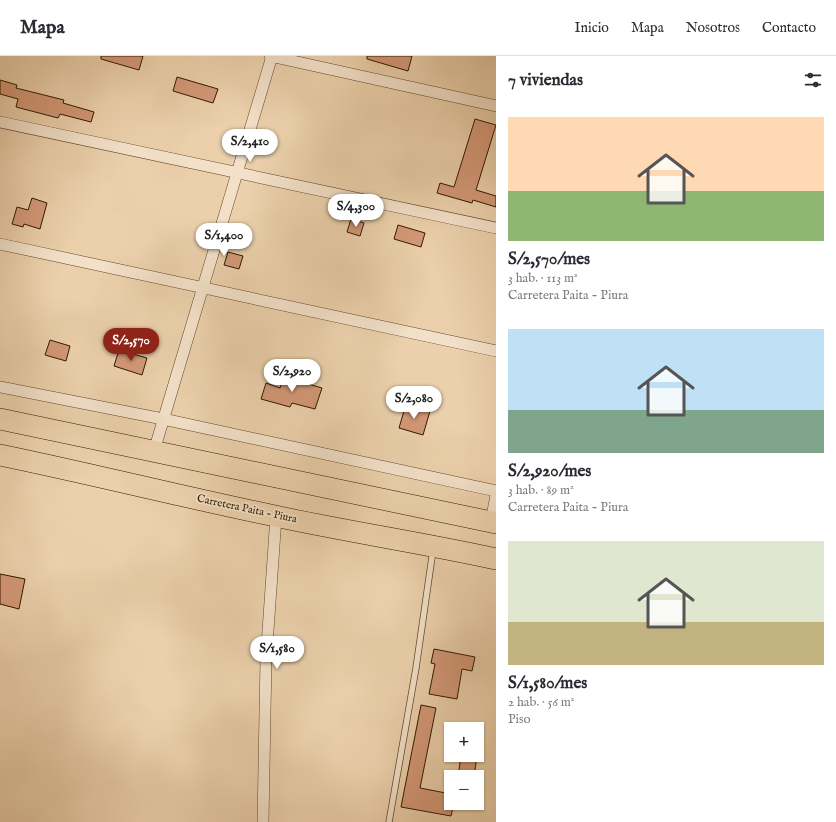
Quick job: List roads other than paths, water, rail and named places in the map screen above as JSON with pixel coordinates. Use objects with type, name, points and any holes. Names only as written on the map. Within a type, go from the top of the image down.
[{"type":"highway","points":[[0,419],[494,522]]},
{"type":"highway","name":"Carretera Paita - Piura","points":[[0,455],[110,478],[276,517],[433,545],[496,559]]},
{"type":"street","points":[[154,452],[272,56],[496,106]]},
{"type":"street","points":[[0,122],[496,228]]},
{"type":"street","points":[[0,244],[496,351]]},
{"type":"street","points":[[0,387],[164,419],[496,491]]},
{"type":"street","points":[[494,522],[496,495]]},
{"type":"street","points":[[263,822],[266,659],[276,517]]},
{"type":"lane","points":[[389,822],[416,668],[433,545]]}]
